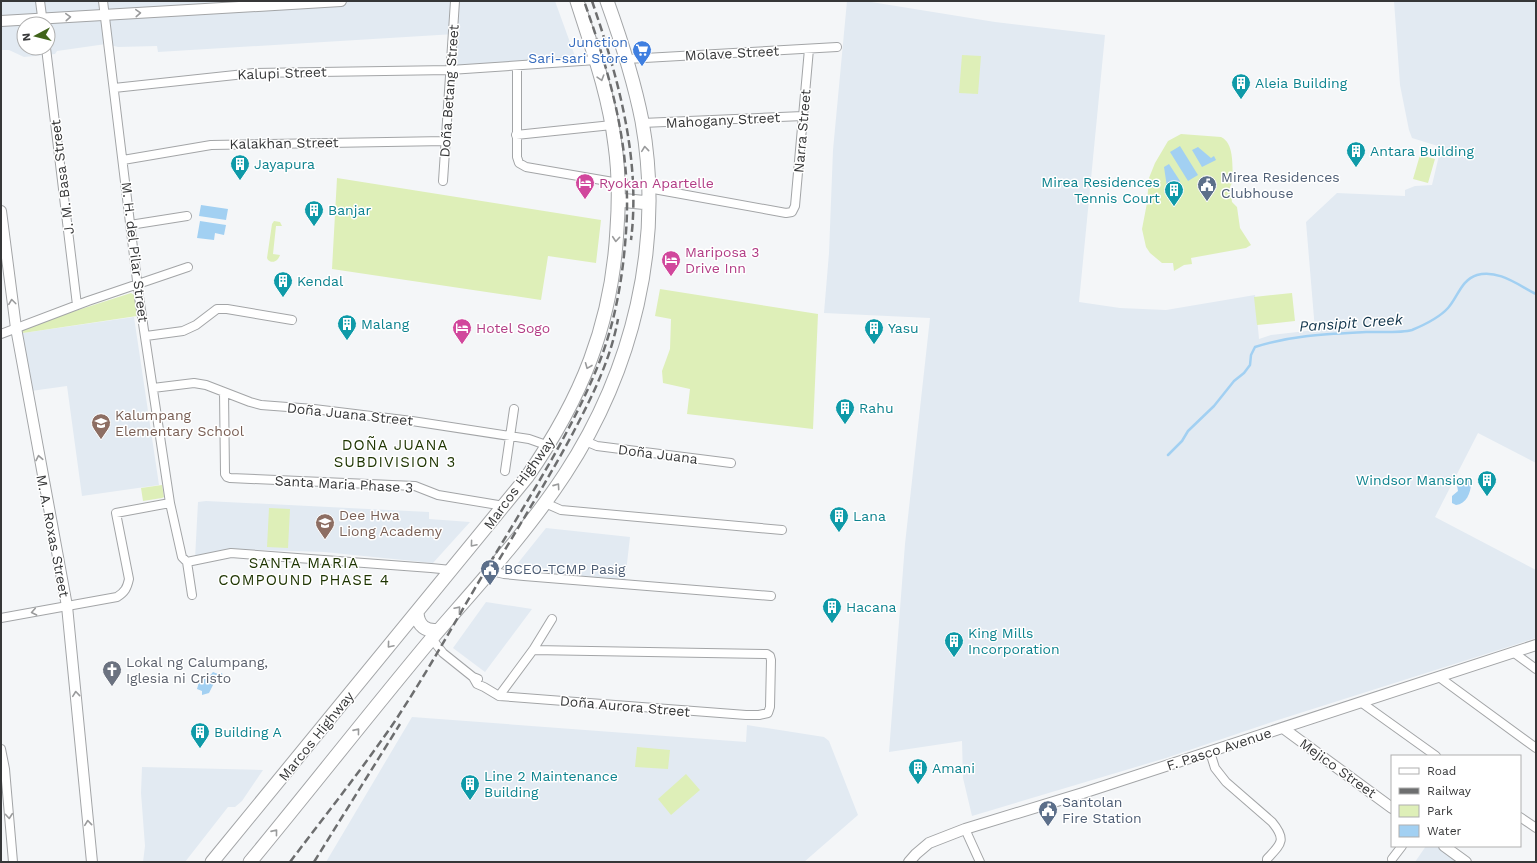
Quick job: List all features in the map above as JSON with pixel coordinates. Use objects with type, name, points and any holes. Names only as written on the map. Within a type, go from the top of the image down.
[{"type":"main road","name":"Marcos Highway","points":[[212,862],[504,506],[549,446],[574,399],[594,352],[603,323],[613,274],[619,183],[612,125],[604,88],[577,1]]},
{"type":"main road","name":"Marcos Highway","points":[[250,862],[432,638],[491,571],[545,503],[585,441],[609,394],[631,334],[638,305],[644,272],[648,203],[642,123],[636,91],[612,5]]},
{"type":"main road","points":[[619,200],[648,203]]},
{"type":"main road","points":[[406,626],[420,630],[425,638],[432,638],[430,631],[423,627],[418,621],[417,613]]},
{"type":"street","points":[[40,1],[42,16]]},
{"type":"street","name":"M. H. del Pilar Street","points":[[103,1],[138,285],[170,503],[182,557],[187,562],[192,595]]},
{"type":"street","points":[[56,20],[170,6],[341,1]]},
{"type":"street","name":"Doña Betang Street","points":[[443,181],[455,1]]},
{"type":"street","points":[[1,21],[16,21]]},
{"type":"street","name":"Molave Street","points":[[627,59],[837,47]]},
{"type":"street","name":"Narra Street","points":[[648,188],[786,213],[792,212],[795,206],[809,49]]},
{"type":"street","name":"J. M. Basa Street","points":[[47,56],[77,305]]},
{"type":"street","points":[[450,70],[596,60]]},
{"type":"street","points":[[517,66],[516,135],[517,157],[519,163],[526,167],[619,183]]},
{"type":"street","name":"Kalupi Street","points":[[114,88],[254,73],[450,70]]},
{"type":"street","name":"Mahogany Street","points":[[642,123],[803,116]]},
{"type":"street","points":[[516,135],[612,125]]},
{"type":"street","name":"Kalakhan Street","points":[[123,160],[211,144],[446,141]]},
{"type":"street","name":"M. A. Roxas Street","points":[[1,211],[16,328],[67,606],[92,862]]},
{"type":"street","points":[[130,225],[187,216]]},
{"type":"street","points":[[1,334],[77,305],[188,267]]},
{"type":"street","points":[[146,336],[183,331],[196,325],[217,309],[227,309],[292,320]]},
{"type":"street","name":"Doña Juana Street","points":[[154,388],[194,384],[206,385],[261,405],[405,420],[529,439],[549,446]]},
{"type":"street","name":"Santa Maria Phase 3","points":[[224,392],[225,474],[227,477],[415,486],[438,495],[504,506]]},
{"type":"street","points":[[505,471],[514,409]]},
{"type":"street","name":"Doña Juana","points":[[585,441],[597,446],[731,462]]},
{"type":"street","points":[[1,618],[117,597],[123,593],[127,588],[129,579],[116,515],[117,512],[170,503]]},
{"type":"street","points":[[545,503],[561,510],[782,530]]},
{"type":"street","points":[[187,562],[231,553],[451,570]]},
{"type":"street","points":[[491,571],[524,576],[770,596]]},
{"type":"street","points":[[499,696],[533,650],[552,619]]},
{"type":"street","name":"Doña Aurora Street","points":[[432,638],[443,653],[473,677],[476,684],[499,696],[746,715],[768,713],[770,707],[771,660],[770,656],[767,654],[533,650]]},
{"type":"street","name":"F. Pasco Avenue","points":[[909,862],[929,843],[965,829],[1083,793],[1536,645]]},
{"type":"street","points":[[1513,652],[1536,669]]},
{"type":"street","points":[[1439,677],[1536,748]]},
{"type":"street","points":[[1362,702],[1435,755]]},
{"type":"street","name":"Mejico Street","points":[[1283,728],[1391,807]]},
{"type":"street","points":[[1,749],[5,769],[13,862]]},
{"type":"street","points":[[1210,752],[1215,768],[1226,782],[1272,822],[1278,830],[1281,836],[1280,842],[1267,859],[1267,862]]},
{"type":"street","points":[[1521,818],[1536,828]]},
{"type":"street","points":[[965,829],[980,862]]},
{"type":"street","points":[[1392,859],[1401,847]]},
{"type":"street","points":[[1445,847],[1466,862]]},
{"type":"shaded area","points":[[1,1],[555,1],[576,59],[454,66],[455,34],[158,52],[157,46],[118,47],[106,44],[57,51],[56,52],[56,16],[16,16],[16,53],[9,50],[1,50]]},
{"type":"shaded area","points":[[847,1],[865,1],[995,22],[1105,35],[1079,302],[1120,308],[1166,310],[1255,295],[1259,339],[1271,335],[1315,330],[1306,222],[1337,193],[1405,196],[1405,190],[1415,186],[1432,185],[1441,147],[1412,138],[1409,130],[1400,85],[1394,1],[1536,1],[1536,463],[1478,433],[1435,517],[1536,570],[1536,638],[1278,720],[1166,758],[972,816],[963,778],[962,741],[889,752],[905,544],[930,318],[824,313],[829,253],[833,150]]},
{"type":"shaded area","name":"Kalumpang Elementary School","points":[[134,317],[159,485],[82,496],[67,386],[31,391],[23,333]]},
{"type":"shaded area","name":"Dee Hwa Liong Academy","points":[[206,501],[429,512],[429,519],[470,522],[433,563],[324,552],[228,549],[195,559],[198,502]]},
{"type":"shaded area","points":[[546,528],[630,537],[625,581],[514,568]]},
{"type":"shaded area","points":[[486,602],[532,609],[485,672],[453,648]]},
{"type":"shaded area","points":[[412,717],[746,742],[747,725],[824,737],[829,741],[858,815],[804,862],[326,862]]},
{"type":"shaded area","points":[[142,767],[263,770],[242,801],[235,807],[228,807],[185,862],[143,862],[145,846],[141,793]]},
{"type":"shaded area","points":[[1425,847],[1438,847],[1459,862],[1415,862]]},
{"type":"green space","points":[[962,55],[981,56],[978,94],[959,93]]},
{"type":"green space","points":[[1181,134],[1221,137],[1228,144],[1232,154],[1233,181],[1230,187],[1232,202],[1237,207],[1240,228],[1251,245],[1246,248],[1191,258],[1192,264],[1184,265],[1174,271],[1173,263],[1162,263],[1150,253],[1146,247],[1142,229],[1147,203],[1149,178],[1155,163],[1168,141]]},
{"type":"green space","points":[[1420,155],[1435,159],[1428,183],[1413,179]]},
{"type":"green space","points":[[337,178],[601,220],[596,263],[548,256],[541,300],[332,269]]},
{"type":"green space","points":[[274,221],[280,222],[282,226],[276,226],[273,254],[280,255],[277,260],[272,262],[267,258],[272,224]]},
{"type":"green space","points":[[660,289],[818,314],[813,429],[687,414],[690,389],[663,383],[662,371],[670,349],[671,319],[655,316]]},
{"type":"green space","points":[[131,293],[134,295],[137,316],[23,333],[22,328]]},
{"type":"green space","points":[[1292,293],[1295,321],[1257,325],[1254,297]]},
{"type":"green space","points":[[162,485],[164,497],[143,501],[141,488]]},
{"type":"green space","points":[[269,508],[290,509],[288,548],[267,547]]},
{"type":"green space","points":[[637,747],[670,750],[668,769],[635,767]]},
{"type":"green space","points":[[686,774],[700,790],[671,815],[658,799]]},
{"type":"water","points":[[1180,146],[1198,175],[1188,181],[1170,152]]},
{"type":"water","points":[[1198,147],[1211,158],[1214,156],[1216,160],[1202,167],[1192,150]]},
{"type":"water","points":[[1169,164],[1180,181],[1175,186],[1167,187],[1164,167]]},
{"type":"water","points":[[201,205],[228,209],[226,220],[199,216]]},
{"type":"water","points":[[200,221],[226,225],[224,235],[215,233],[214,240],[197,238]]},
{"type":"water","points":[[1465,478],[1469,479],[1471,483],[1469,494],[1463,503],[1456,505],[1452,503],[1452,496],[1458,491],[1457,485],[1459,480]]},
{"type":"water","points":[[213,672],[218,674],[222,673],[223,676],[214,683],[209,693],[202,695],[202,691],[197,689],[199,682],[203,679],[207,679]]},
{"type":"waterway","name":"Pansipit Creek","points":[[1168,455],[1182,441],[1188,431],[1214,406],[1234,381],[1244,373],[1250,365],[1251,355],[1255,347],[1283,340],[1310,336],[1412,330],[1431,321],[1444,312],[1463,285],[1472,277],[1477,275],[1493,274],[1500,276],[1515,282],[1536,294]]},
{"type":"railway","points":[[290,862],[379,744],[418,685],[562,441],[586,393],[609,335],[623,266],[627,202],[626,172],[611,86],[584,1]]},
{"type":"railway","points":[[592,1],[602,30],[618,89],[630,149],[633,179],[631,240]]},
{"type":"railway","points":[[493,570],[555,466],[588,404],[611,348],[618,319]]},
{"type":"railway","points":[[314,862],[400,724]]},
{"type":"place","name":"Junction Sari-sari Store","points":[[642,67]]},
{"type":"place","name":"Aleia Building","points":[[1241,100]]},
{"type":"place","name":"Antara Building","points":[[1356,168]]},
{"type":"place","name":"Jayapura","points":[[240,181]]},
{"type":"place","name":"Ryokan Apartelle","points":[[585,200]]},
{"type":"place","name":"Mirea Residences Clubhouse","points":[[1207,202]]},
{"type":"place","name":"Mirea Residences Tennis Court","points":[[1174,207]]},
{"type":"place","name":"Banjar","points":[[314,227]]},
{"type":"place","name":"Mariposa 3 Drive Inn","points":[[671,277]]},
{"type":"place","name":"Kendal","points":[[283,298]]},
{"type":"place","name":"Malang","points":[[347,341]]},
{"type":"place","name":"Hotel Sogo","points":[[462,345]]},
{"type":"place","name":"Yasu","points":[[874,345]]},
{"type":"place","name":"Rahu","points":[[845,425]]},
{"type":"place","name":"Kalumpang Elementary School","points":[[101,440]]},
{"type":"place","name":"Windsor Mansion","points":[[1487,497]]},
{"type":"place","name":"Lana","points":[[839,533]]},
{"type":"place","name":"Dee Hwa Liong Academy","points":[[325,540]]},
{"type":"place","name":"BCEO-TCMP Pasig","points":[[490,586]]},
{"type":"place","name":"Hacana","points":[[832,624]]},
{"type":"place","name":"King Mills Incorporation","points":[[954,658]]},
{"type":"place","name":"Lokal ng Calumpang, Iglesia ni Cristo","points":[[112,687]]},
{"type":"place","name":"Building A","points":[[200,749]]},
{"type":"place","name":"Amani","points":[[918,785]]},
{"type":"place","name":"Line 2 Maintenance Building","points":[[470,801]]},
{"type":"place","name":"Santolan Fire Station","points":[[1048,827]]},
{"type":"district","name":"DOÑA JUANA SUBDIVISION 3","points":[[395,454]]},
{"type":"district","name":"SANTA MARIA COMPOUND PHASE 4","points":[[304,572]]}]
